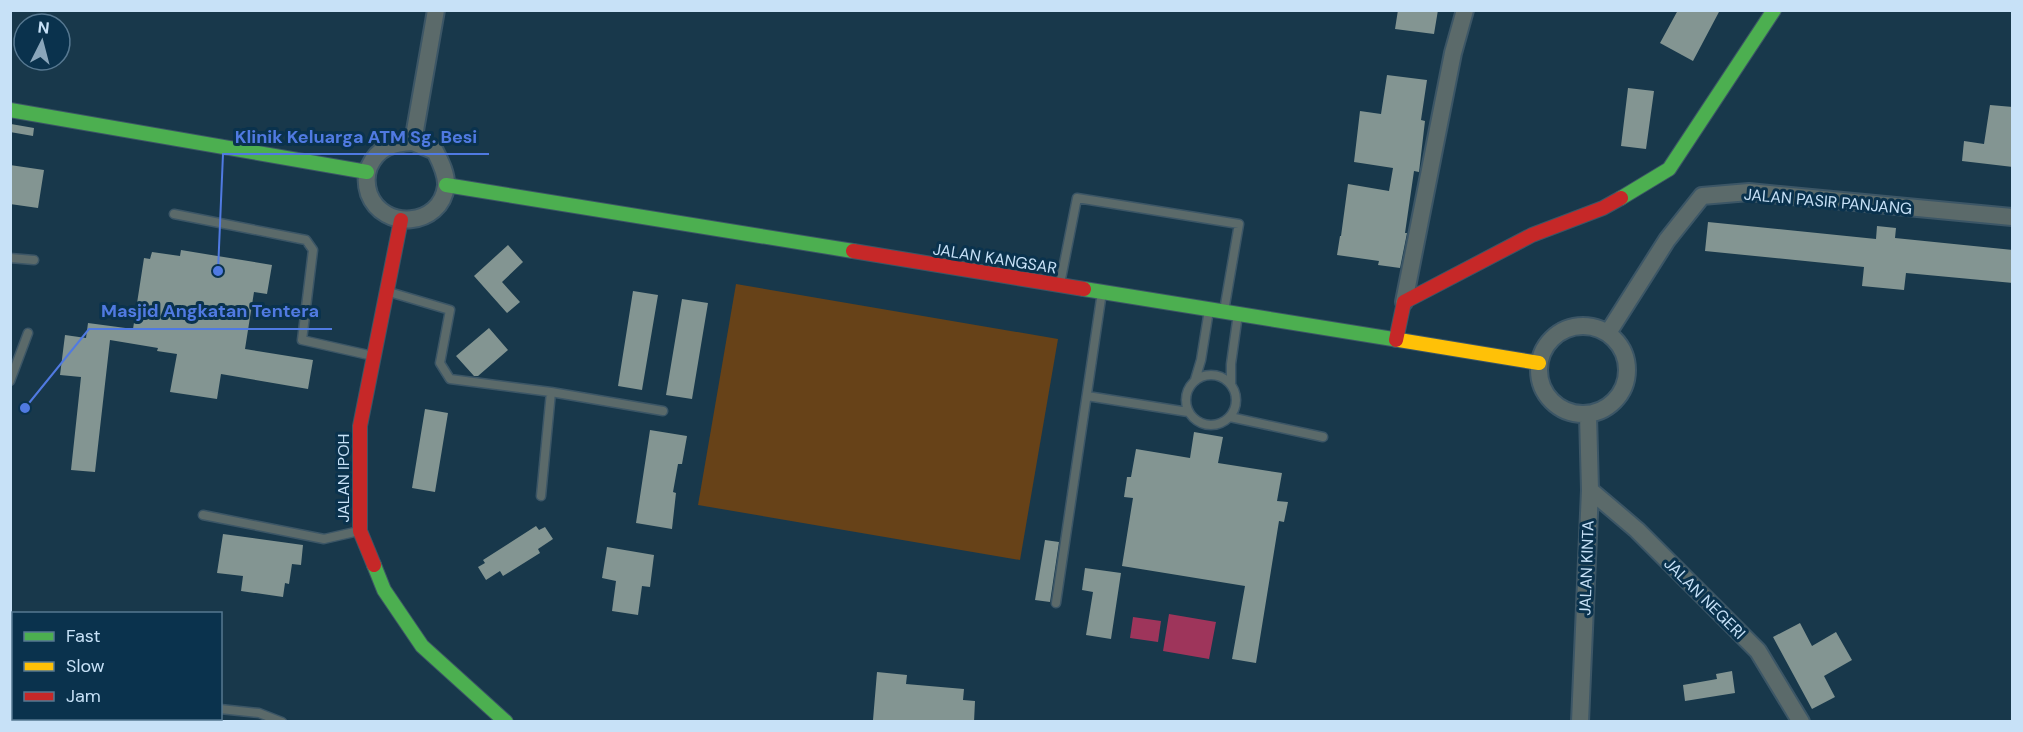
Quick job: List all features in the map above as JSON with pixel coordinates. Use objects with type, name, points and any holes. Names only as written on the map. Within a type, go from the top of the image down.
[{"type":"street","points":[[413,142],[436,10]]},
{"type":"street","points":[[1396,340],[1453,53],[1465,10]]},
{"type":"street","points":[[1404,302],[1532,235],[1603,208],[1669,170],[1774,10]]},
{"type":"street","points":[[10,110],[367,172]]},
{"type":"street","points":[[413,142],[435,151],[443,168],[446,185],[438,204],[428,214],[414,219],[401,220],[380,210],[372,201],[367,188],[367,172],[372,159],[382,149],[393,143],[413,142]]},
{"type":"street","name":"JALAN KANGSAR","points":[[446,185],[1539,363]]},
{"type":"street","name":"JALAN PASIR PANJANG","points":[[1608,333],[1667,240],[1702,196],[1749,192],[2013,217]]},
{"type":"street","name":"JALAN IPOH","points":[[401,220],[360,426],[360,531],[384,590],[422,646],[506,722]]},
{"type":"street","points":[[1579,326],[1595,327],[1608,333],[1619,344],[1628,363],[1627,382],[1617,400],[1605,410],[1588,415],[1573,414],[1552,402],[1543,390],[1539,363],[1545,348],[1555,336],[1564,330],[1579,326]]},
{"type":"street","name":"JALAN KINTA","points":[[1580,722],[1590,490],[1588,415]]},
{"type":"street","name":"JALAN NEGERI","points":[[1590,490],[1637,530],[1758,651],[1801,722]]},
{"type":"lane","points":[[1060,285],[1077,198],[1239,224],[1224,311]]},
{"type":"lane","points":[[174,214],[306,240],[313,250],[302,340],[373,356]]},
{"type":"lane","points":[[10,258],[34,260]]},
{"type":"lane","points":[[386,291],[450,310],[440,363],[450,379],[550,392],[663,411]]},
{"type":"lane","points":[[1056,603],[1102,292]]},
{"type":"lane","points":[[1195,380],[1209,374],[1217,375],[1231,383],[1236,391],[1237,400],[1230,417],[1220,424],[1208,425],[1196,421],[1188,412],[1186,395],[1195,380],[1201,360],[1209,309]]},
{"type":"lane","points":[[1231,383],[1231,364],[1239,314]]},
{"type":"lane","points":[[10,381],[28,333]]},
{"type":"lane","points":[[541,496],[550,392]]},
{"type":"lane","points":[[1087,396],[1188,412]]},
{"type":"lane","points":[[1230,417],[1323,436]]},
{"type":"lane","points":[[203,515],[324,538],[360,531]]},
{"type":"lane","points":[[222,709],[259,713],[282,722]]},
{"type":"shaded area","points":[[736,284],[1058,339],[1020,560],[698,505]]},
{"type":"shaded area","points":[[1169,614],[1216,622],[1209,659],[1163,651]]},
{"type":"shaded area","points":[[1133,617],[1161,621],[1158,642],[1130,638]]},
{"type":"building","points":[[1398,10],[1438,10],[1434,34],[1395,29]]},
{"type":"building","points":[[1678,10],[1720,10],[1693,61],[1660,43]]},
{"type":"building","points":[[1387,75],[1427,80],[1421,120],[1425,121],[1419,172],[1414,171],[1405,233],[1407,233],[1400,268],[1378,265],[1379,261],[1337,255],[1348,184],[1389,191],[1393,168],[1354,162],[1360,111],[1381,114]]},
{"type":"building","points":[[1628,88],[1654,91],[1646,149],[1621,146]]},
{"type":"building","points":[[1990,105],[2013,107],[2013,167],[1962,161],[1964,141],[1984,144]]},
{"type":"building","points":[[11,124],[34,128],[33,136],[10,132]]},
{"type":"building","points":[[10,165],[44,170],[38,208],[10,204]]},
{"type":"building","points":[[1708,222],[1876,239],[1877,226],[1896,228],[1895,238],[2013,250],[2013,283],[1906,273],[1904,290],[1862,286],[1864,267],[1705,251]]},
{"type":"building","points":[[508,245],[523,262],[502,282],[520,302],[507,313],[474,276]]},
{"type":"building","points":[[181,250],[272,265],[267,294],[254,292],[245,349],[313,360],[308,389],[221,374],[217,399],[170,392],[177,354],[157,351],[158,348],[110,340],[95,472],[71,470],[81,377],[60,375],[65,335],[86,338],[88,323],[133,329],[144,258],[150,259],[152,252],[180,256]]},
{"type":"building","points":[[633,291],[658,295],[642,390],[618,386]]},
{"type":"building","points":[[682,299],[708,303],[692,399],[666,395]]},
{"type":"building","points":[[489,328],[508,350],[478,376],[474,376],[456,356]]},
{"type":"building","points":[[425,409],[448,413],[435,492],[412,488]]},
{"type":"building","points":[[650,430],[687,436],[682,464],[678,464],[673,492],[676,493],[672,529],[636,523]]},
{"type":"building","points":[[1194,432],[1223,437],[1218,463],[1282,473],[1277,501],[1288,502],[1284,522],[1279,521],[1256,663],[1232,659],[1245,586],[1122,566],[1133,498],[1124,497],[1127,477],[1131,477],[1136,449],[1190,458]]},
{"type":"building","points":[[536,526],[539,530],[545,527],[553,539],[538,549],[540,553],[503,576],[500,571],[486,580],[478,567],[485,563],[483,560]]},
{"type":"building","points":[[223,534],[303,545],[301,565],[292,564],[289,584],[285,583],[283,597],[241,591],[243,576],[217,573]]},
{"type":"building","points":[[1045,540],[1059,542],[1050,602],[1035,600]]},
{"type":"building","points":[[607,547],[654,555],[650,587],[642,586],[638,615],[612,611],[616,581],[602,578]]},
{"type":"building","points":[[1085,568],[1121,573],[1111,639],[1086,635],[1093,592],[1082,590]]},
{"type":"building","points":[[1800,623],[1812,646],[1836,632],[1852,660],[1824,676],[1835,697],[1812,709],[1773,637]]},
{"type":"building","points":[[1732,671],[1735,693],[1685,701],[1683,685],[1717,679],[1716,674]]},
{"type":"building","points":[[877,672],[907,675],[906,684],[964,689],[963,700],[975,701],[974,722],[873,720]]},
{"type":"traffic: fast","points":[[1621,198],[1669,169],[1774,10]]},
{"type":"traffic: fast","points":[[10,110],[367,172]]},
{"type":"traffic: fast","points":[[446,185],[853,251]]},
{"type":"traffic: fast","points":[[1084,289],[1399,340]]},
{"type":"traffic: fast","points":[[374,565],[384,590],[422,646],[506,722]]},
{"type":"traffic: slow","points":[[1399,340],[1539,363]]},
{"type":"traffic: jam","points":[[1396,340],[1404,302],[1532,235],[1603,208],[1621,198]]},
{"type":"traffic: jam","points":[[374,565],[360,531],[360,426],[401,220]]},
{"type":"traffic: jam","points":[[853,251],[1084,289]]},
{"type":"place","name":"Klinik Keluarga ATM Sg. Besi","points":[[218,271]]},
{"type":"place","name":"Masjid Angkatan Tentera","points":[[25,408]]}]
